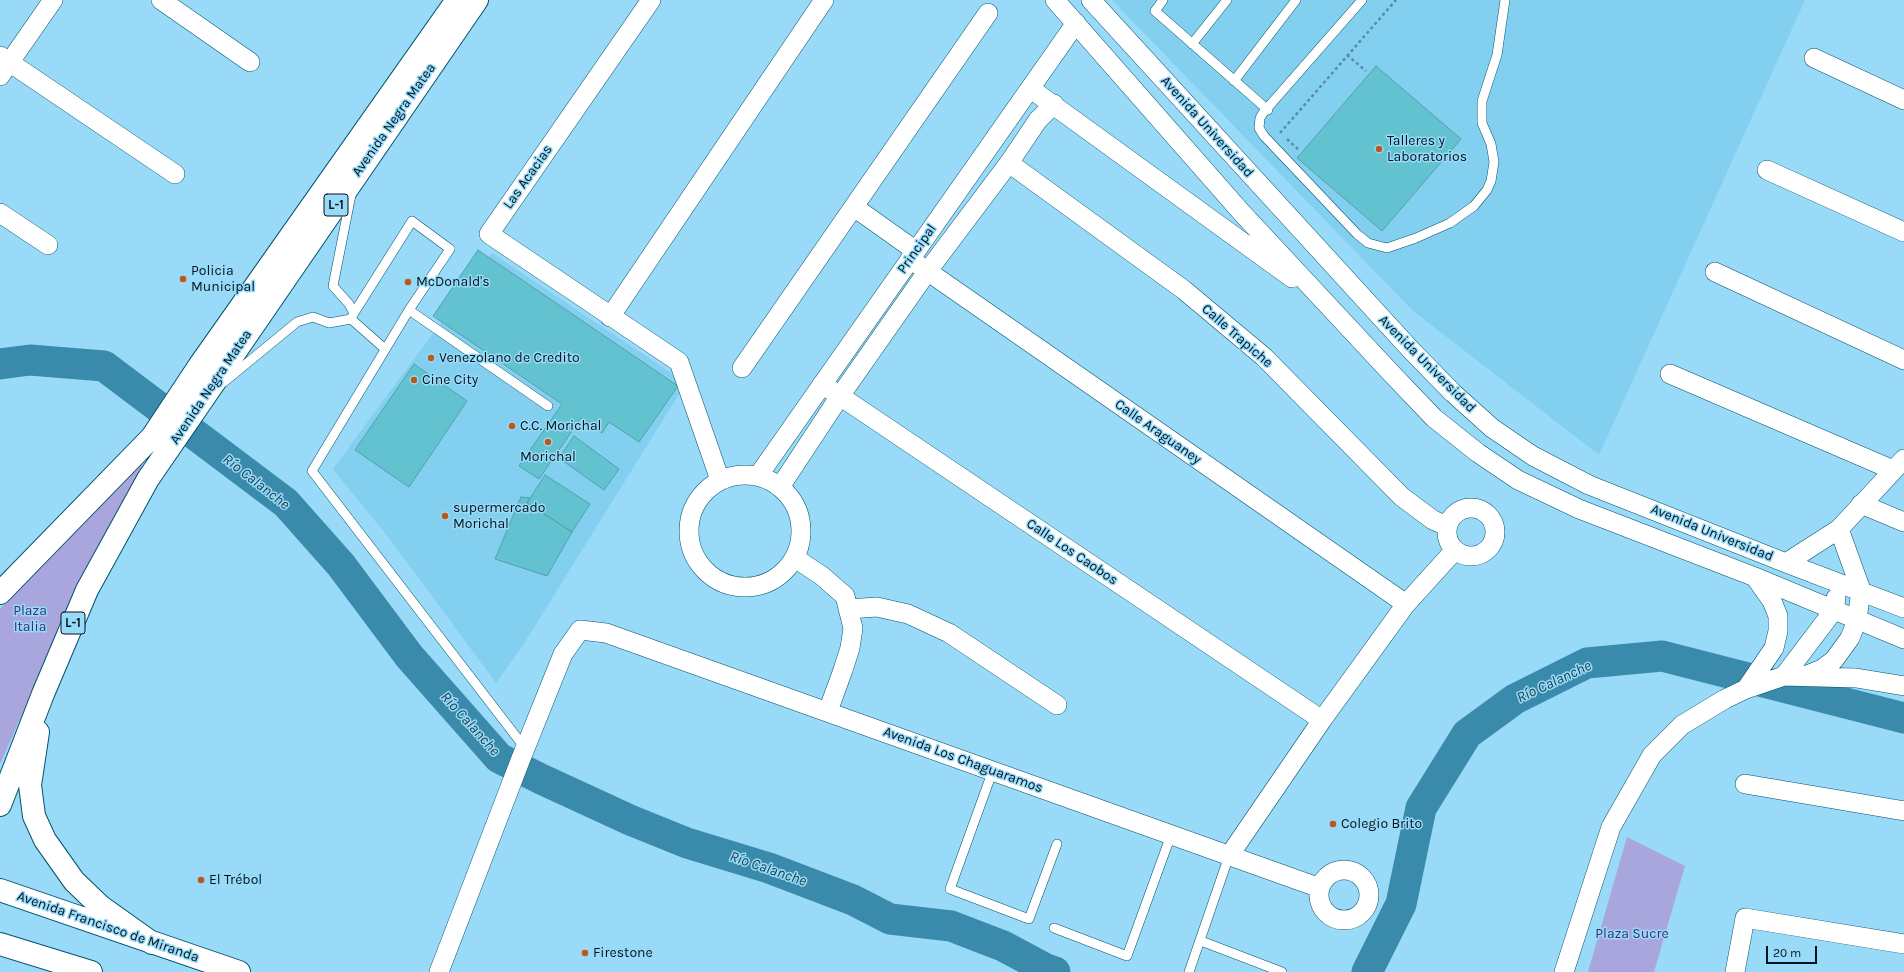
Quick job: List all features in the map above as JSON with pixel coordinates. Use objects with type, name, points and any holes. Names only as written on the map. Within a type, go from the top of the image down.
[{"type":"main road","name":"Avenida Negra Matea","points":[[191,404],[199,366],[457,0]]},
{"type":"main road","name":"Avenida Negra Matea","points":[[0,593],[160,444],[191,404],[354,178],[477,0]]},
{"type":"main road","name":"Avenida Negra Matea","points":[[0,805],[43,694],[88,590],[148,479],[160,444]]},
{"type":"main road","points":[[43,694],[30,786],[34,816],[45,840],[60,863],[85,891],[100,906],[152,943]]},
{"type":"main road","name":"Avenida Francisco de Miranda","points":[[0,890],[239,972]]},
{"type":"main road","points":[[0,944],[91,972]]},
{"type":"street","points":[[53,0],[3,65],[175,174]]},
{"type":"street","points":[[161,0],[250,62]]},
{"type":"street","name":"Las Acacias","points":[[651,0],[489,234],[610,317],[679,362],[720,480]]},
{"type":"street","points":[[610,317],[824,0]]},
{"type":"street","name":"Avenida Universidad","points":[[1055,0],[1242,212],[1328,305],[1434,418],[1478,453],[1518,480],[1580,509],[1754,577],[1904,639]]},
{"type":"street","name":"Avenida Universidad","points":[[1091,0],[1410,350],[1453,393],[1492,428],[1533,456],[1589,485],[1904,608]]},
{"type":"street","points":[[742,368],[988,13]]},
{"type":"street","name":"Principal","points":[[758,476],[1076,23]]},
{"type":"street","points":[[1814,58],[1904,100]]},
{"type":"street","name":"Avenida Universidad","points":[[1030,88],[1328,305]]},
{"type":"street","name":"Principal","points":[[780,487],[840,396],[927,272],[1009,163],[1038,120],[1054,104]]},
{"type":"street","name":"Calle Trapiche","points":[[1009,163],[1184,290],[1264,357],[1402,497],[1433,520],[1447,526]]},
{"type":"street","points":[[1767,170],[1904,232]]},
{"type":"street","name":"Calle Araguaney","points":[[854,207],[913,255],[927,272],[1406,604]]},
{"type":"street","points":[[0,212],[48,245]]},
{"type":"street","points":[[1715,272],[1904,360]]},
{"type":"street","points":[[1670,374],[1899,464],[1839,529],[1786,563]]},
{"type":"street","name":"Calle Los Caobos","points":[[822,384],[1322,720]]},
{"type":"street","points":[[738,474],[758,476],[780,487],[793,501],[800,520],[801,539],[795,558],[783,573],[766,583],[748,587],[729,585],[712,576],[698,562],[690,544],[689,525],[694,507],[704,491],[720,480],[738,474]]},
{"type":"street","points":[[1861,504],[1904,522]]},
{"type":"street","points":[[1469,508],[1483,511],[1489,516],[1494,524],[1495,538],[1486,552],[1470,556],[1462,554],[1455,550],[1448,539],[1447,526],[1454,515],[1461,510],[1469,508]]},
{"type":"street","points":[[1804,676],[1822,669],[1834,660],[1850,638],[1857,620],[1861,590],[1839,529]]},
{"type":"street","points":[[1229,856],[1322,720],[1406,604],[1455,550]]},
{"type":"street","points":[[795,558],[822,576],[845,596],[853,628],[850,648],[828,711]]},
{"type":"street","points":[[1746,689],[1774,648],[1778,631],[1778,616],[1772,601],[1754,577]]},
{"type":"street","points":[[1784,676],[1834,610],[1838,582]]},
{"type":"street","points":[[848,609],[877,607],[908,614],[949,633],[1057,705]]},
{"type":"street","name":"Avenida Los Chaguaramos","points":[[522,754],[564,654],[580,630],[606,633],[828,711],[1320,888]]},
{"type":"street","points":[[1564,972],[1611,827],[1652,756],[1682,725],[1725,699],[1746,689],[1784,676],[1856,678],[1904,686]]},
{"type":"street","points":[[439,972],[511,788],[522,754]]},
{"type":"street","points":[[1745,784],[1904,811]]},
{"type":"street","points":[[1735,972],[1745,918],[1904,944]]},
{"type":"lane","points":[[1163,0],[1155,11],[1268,110]]},
{"type":"lane","points":[[1192,44],[1227,0]]},
{"type":"lane","points":[[1234,81],[1296,0]]},
{"type":"lane","points":[[1362,0],[1260,118],[1259,123],[1261,132],[1362,239],[1375,246],[1387,248],[1450,223],[1482,199],[1491,181],[1494,166],[1494,153],[1482,123],[1482,101],[1497,55],[1506,0]]},
{"type":"lane","points":[[354,178],[333,286],[349,304],[352,316],[385,348]]},
{"type":"lane","points":[[191,404],[296,322],[312,317],[329,323],[352,316],[412,221],[450,249],[409,310],[399,329],[385,348],[312,471],[522,754]]},
{"type":"lane","points":[[409,310],[548,406]]},
{"type":"lane","points":[[993,770],[950,889],[1028,919],[1056,844]]},
{"type":"lane","points":[[1054,928],[1127,956],[1171,835]]},
{"type":"lane","points":[[1189,972],[1201,942],[1229,856]]},
{"type":"lane","points":[[1201,942],[1282,972]]},
{"type":"path","points":[[1299,150],[1280,132],[1396,0]]},
{"type":"path","points":[[1348,55],[1366,71]]},
{"type":"shaded area","points":[[1112,0],[1805,0],[1599,455],[1412,310]]},
{"type":"shaded area","name":"C.C. Morichal","points":[[492,253],[686,383],[523,645],[496,683],[392,542],[333,469]]},
{"type":"green space","name":"Plaza Italia","points":[[142,463],[141,485],[68,605],[30,697],[0,764],[0,609],[118,479]]},
{"type":"green space","name":"Plaza Sucre","points":[[1627,837],[1685,866],[1654,972],[1588,972]]},
{"type":"building","name":"Talleres y Laboratorios","points":[[1376,66],[1461,139],[1382,231],[1297,158]]},
{"type":"building","points":[[478,250],[678,386],[639,442],[609,422],[602,433],[581,418],[539,479],[519,466],[562,404],[433,316]]},
{"type":"building","points":[[414,364],[467,401],[409,487],[355,450]]},
{"type":"building","points":[[574,436],[619,469],[604,490],[559,458]]},
{"type":"building","points":[[545,475],[590,504],[572,532],[527,503]]},
{"type":"building","points":[[521,497],[530,498],[527,503],[572,532],[547,576],[495,559]]},
{"type":"waterway","name":"Río Calanche","points":[[0,364],[30,360],[104,366],[286,503],[341,565],[409,656],[499,758],[630,820],[687,843],[769,868],[853,900],[890,919],[951,926],[1003,946],[1046,969],[1055,972]]},
{"type":"waterway","name":"Río Calanche","points":[[1367,972],[1401,904],[1421,808],[1467,734],[1515,699],[1587,663],[1662,656],[1904,718]]},
{"type":"place","name":"Talleres y Laboratorios","points":[[1379,149]]},
{"type":"place","name":"Policia Municipal","points":[[183,279]]},
{"type":"place","name":"McDonald's","points":[[408,282]]},
{"type":"place","name":"Venezolano de Credito","points":[[431,358]]},
{"type":"place","name":"Cine City","points":[[414,380]]},
{"type":"place","name":"C.C. Morichal","points":[[512,426]]},
{"type":"place","name":"Morichal","points":[[548,442]]},
{"type":"place","name":"supermercado Morichal","points":[[445,516]]},
{"type":"place","name":"Colegio Brito","points":[[1333,824]]},
{"type":"place","name":"El Trébol","points":[[201,880]]},
{"type":"place","name":"Firestone","points":[[585,953]]}]
